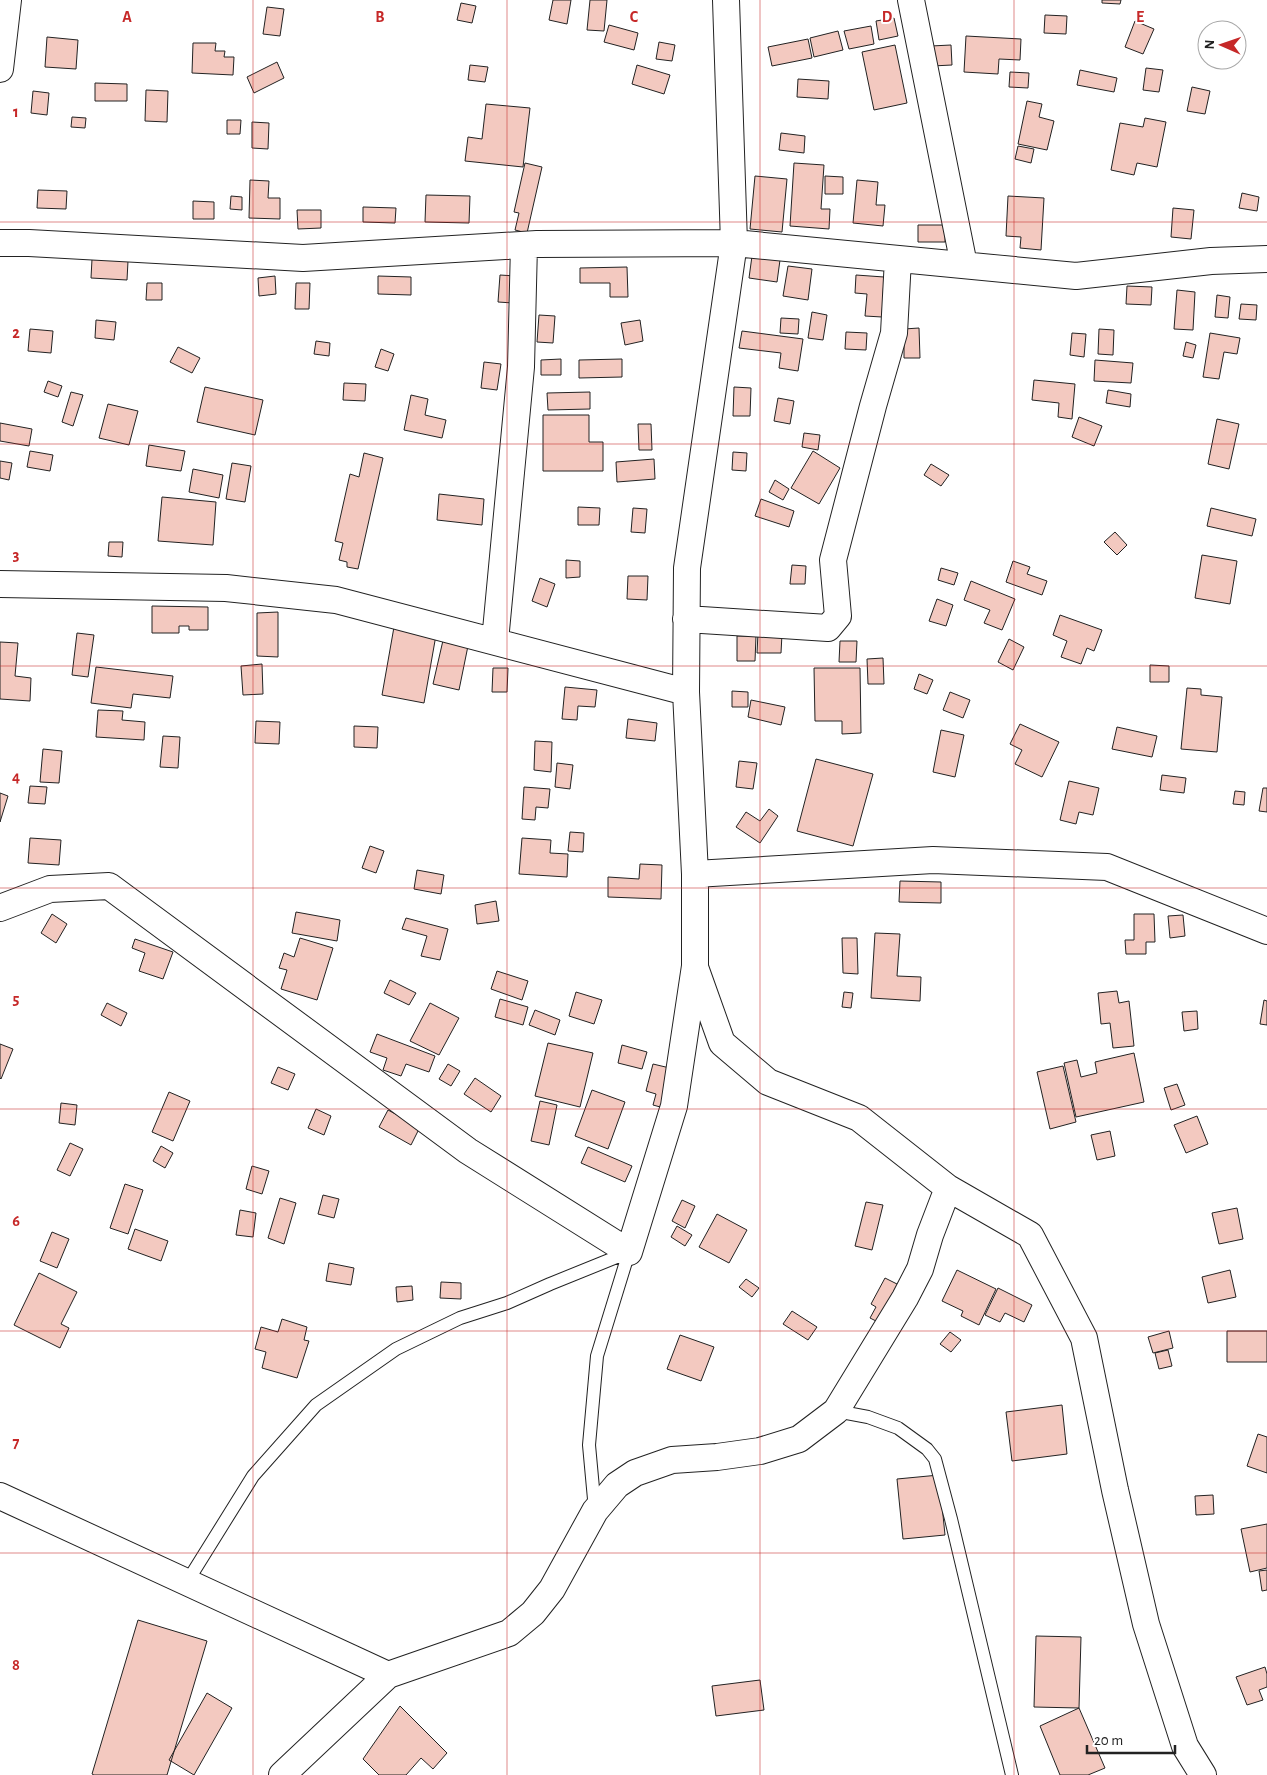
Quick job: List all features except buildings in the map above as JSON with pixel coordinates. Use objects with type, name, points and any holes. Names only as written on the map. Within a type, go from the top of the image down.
[{"type":"street","points":[[0,69],[8,0]]},
{"type":"street","points":[[0,908],[50,889],[108,886],[468,1151],[628,1252],[674,1106],[694,966],[695,874],[686,692],[687,568],[734,242],[726,0]]},
{"type":"street","points":[[911,0],[964,265]]},
{"type":"street","points":[[0,243],[39,243],[303,258],[524,245],[734,242],[1076,276],[1211,261],[1267,259]]},
{"type":"street","points":[[495,641],[522,367],[524,245]]},
{"type":"street","points":[[686,619],[828,628],[838,616],[833,560],[894,333],[898,259]]},
{"type":"street","points":[[0,584],[226,588],[336,600],[686,692]]},
{"type":"street","points":[[695,874],[933,860],[1107,867],[1267,931]]},
{"type":"street","points":[[694,966],[722,1043],[768,1082],[859,1118],[948,1188],[1030,1236],[1084,1338],[1115,1490],[1146,1624],[1185,1746],[1202,1775]]},
{"type":"street","points":[[282,1775],[388,1675],[509,1632],[533,1613],[552,1589],[595,1511],[617,1485],[635,1472],[672,1460],[718,1457],[760,1451],[791,1442],[799,1439],[836,1411],[920,1269],[930,1235],[948,1188]]},
{"type":"street","points":[[0,1496],[388,1675]]},
{"type":"lane","points":[[595,1511],[590,1445],[597,1356],[628,1252]]},
{"type":"lane","points":[[187,1582],[254,1476],[316,1406],[404,1345],[460,1318],[507,1303],[628,1252]]},
{"type":"lane","points":[[836,1411],[868,1417],[898,1428],[927,1449],[934,1459],[947,1503],[1012,1775]]}]
